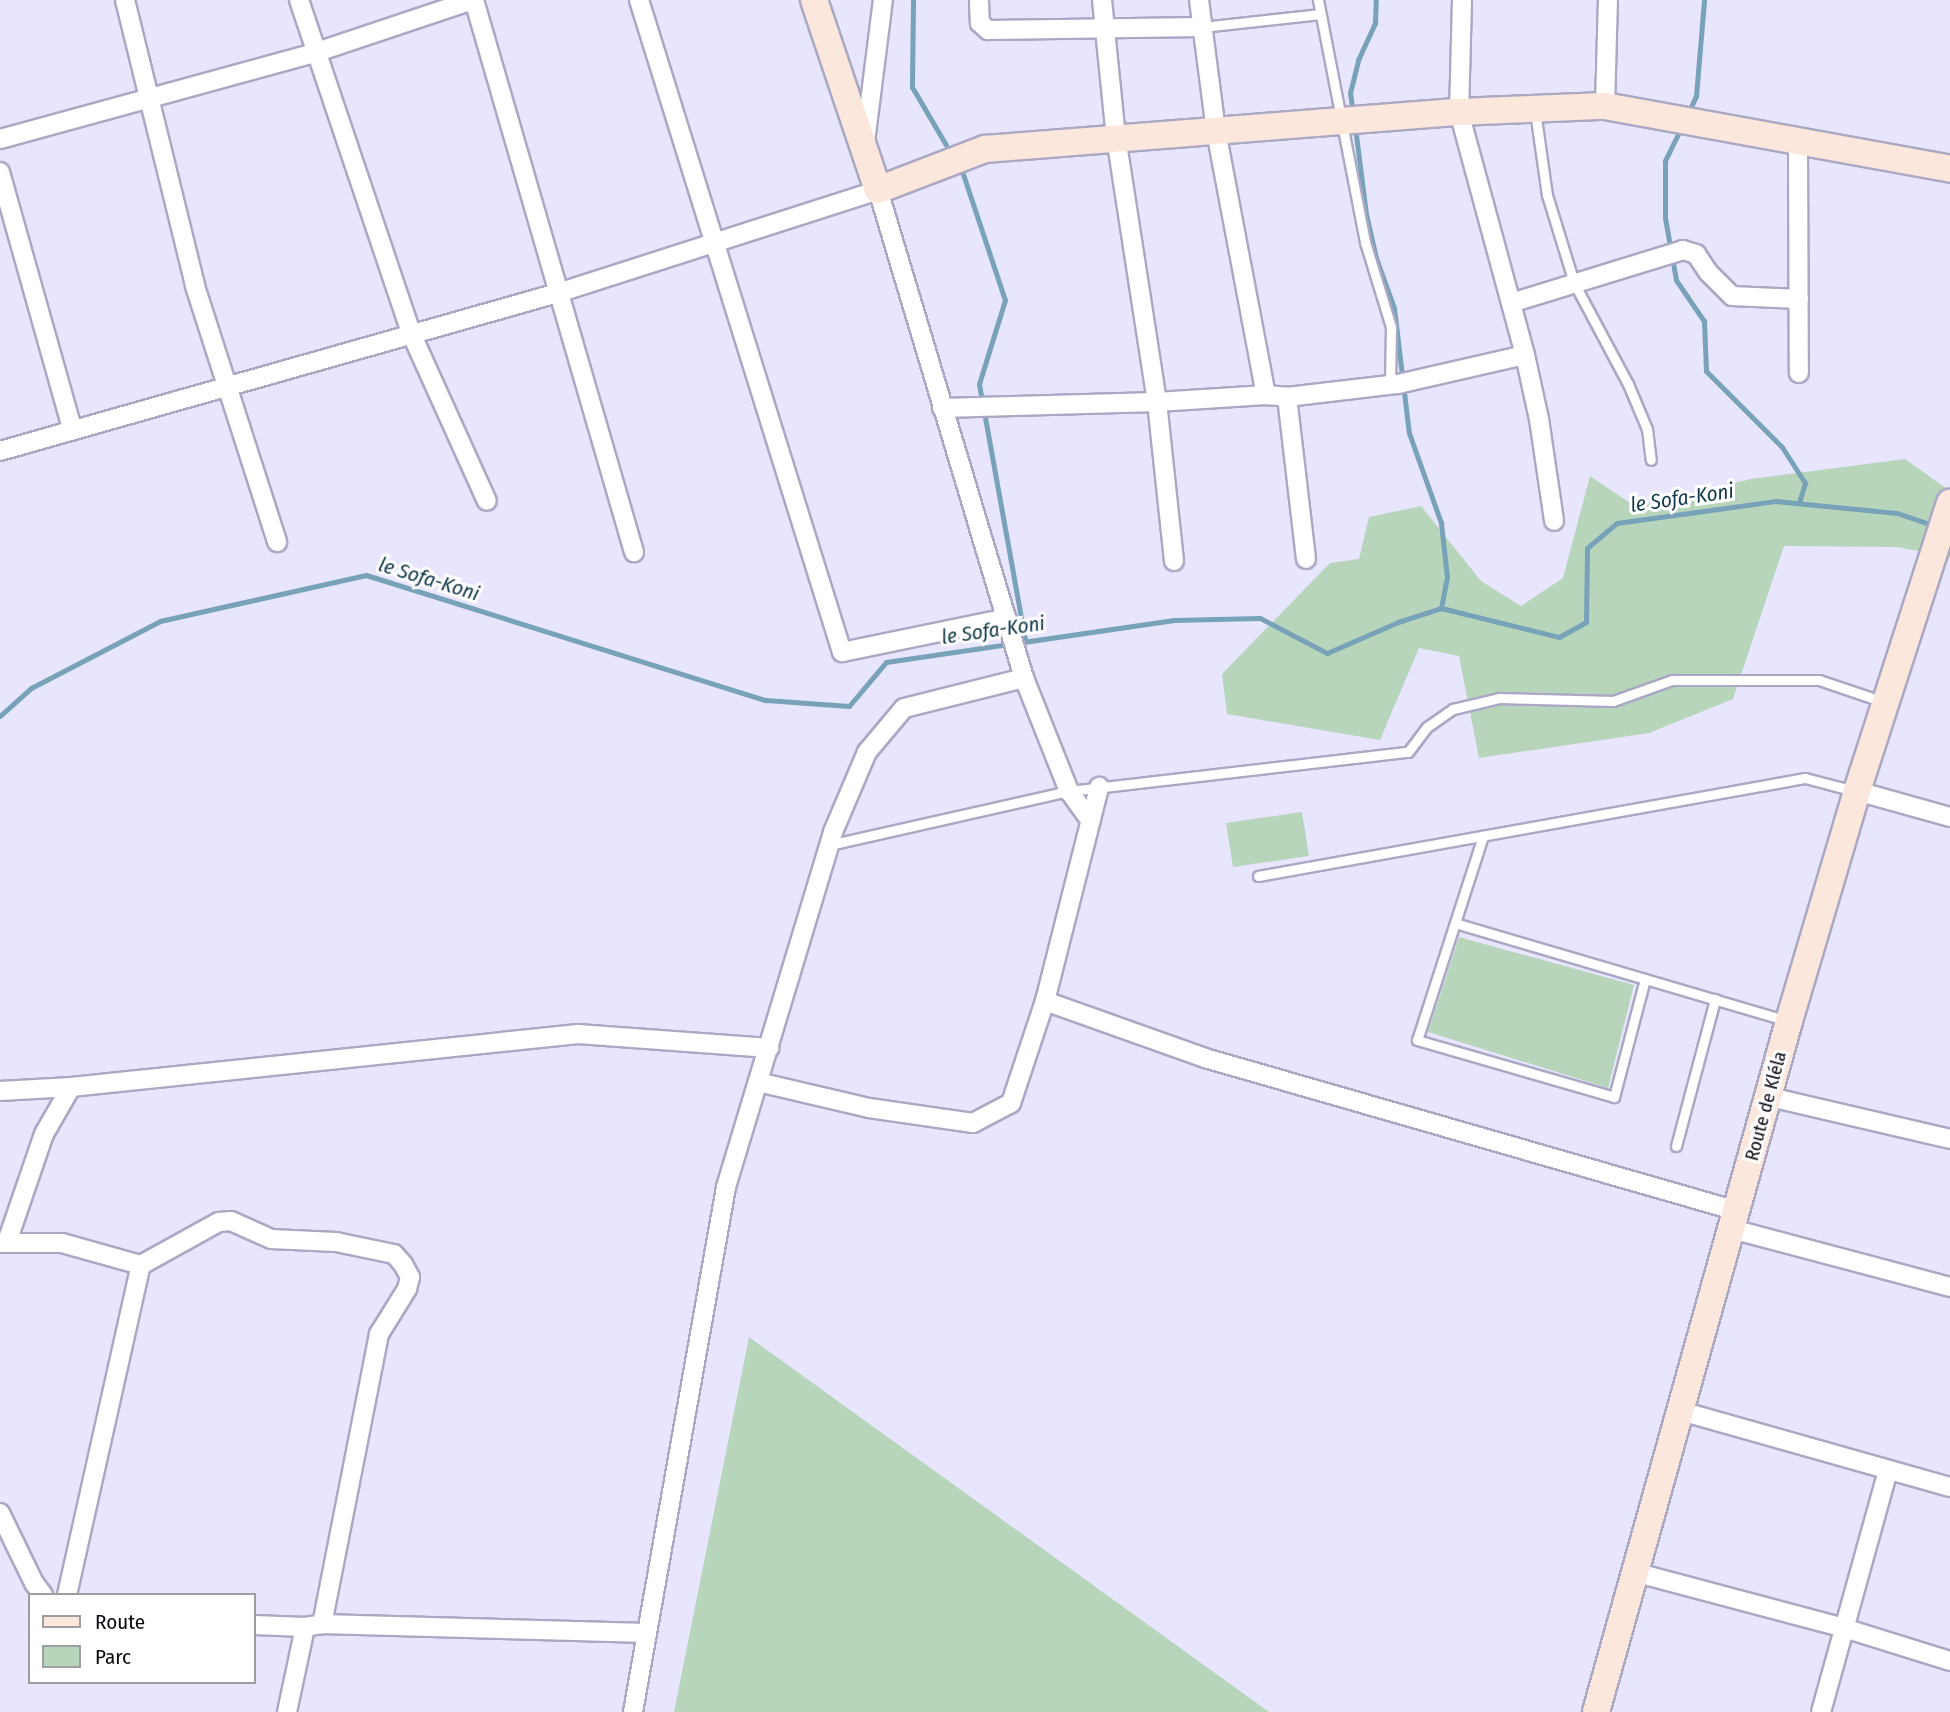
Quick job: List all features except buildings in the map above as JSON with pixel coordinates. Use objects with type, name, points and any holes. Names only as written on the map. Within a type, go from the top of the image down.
[{"type":"street","points":[[125,0],[195,286],[277,542]]},
{"type":"street","points":[[299,0],[314,53],[411,333],[487,500]]},
{"type":"street","points":[[0,139],[314,53],[473,0],[561,292],[634,552]]},
{"type":"street","points":[[639,0],[842,652],[1007,618]]},
{"type":"street","points":[[814,0],[878,191],[1024,678],[1069,791],[1091,821]]},
{"type":"street","points":[[864,150],[883,0]]},
{"type":"street","points":[[979,0],[980,23],[988,30],[1202,27]]},
{"type":"street","points":[[1102,0],[1116,137],[1157,402],[1174,561]]},
{"type":"street","points":[[1199,0],[1216,131],[1266,395]]},
{"type":"street","points":[[1462,0],[1459,112],[1525,355],[1539,419],[1554,521]]},
{"type":"street","points":[[1605,106],[1608,0]]},
{"type":"street","points":[[0,451],[561,292],[878,191],[985,149],[1459,112],[1605,106],[1950,169]]},
{"type":"street","points":[[1798,141],[1799,373]]},
{"type":"street","points":[[0,172],[72,429]]},
{"type":"street","points":[[1511,303],[1683,250],[1696,254],[1732,296],[1799,299]]},
{"type":"street","points":[[942,408],[1157,402],[1266,395],[1287,397],[1400,383],[1525,355]]},
{"type":"street","points":[[1287,397],[1306,559]]},
{"type":"street","name":"Route de Kléla","points":[[1596,1712],[1770,1097],[1789,1021],[1857,791],[1950,503]]},
{"type":"street","points":[[633,1712],[726,1186],[829,845],[867,752],[904,708],[1024,678]]},
{"type":"street","points":[[758,1082],[869,1108],[980,1122],[1011,1103],[1045,1001],[1099,787]]},
{"type":"street","points":[[1857,791],[1950,817]]},
{"type":"street","points":[[1045,1001],[1205,1058],[1950,1287]]},
{"type":"street","points":[[0,1091],[71,1087],[578,1034],[769,1048]]},
{"type":"street","points":[[71,1087],[44,1134],[3,1242],[62,1243],[141,1265],[219,1222],[231,1221],[271,1239],[336,1242],[394,1254],[410,1278],[407,1289],[379,1334],[314,1625],[287,1712]]},
{"type":"street","points":[[1770,1097],[1950,1139]]},
{"type":"street","points":[[67,1593],[141,1265]]},
{"type":"street","points":[[1681,1411],[1950,1487]]},
{"type":"street","points":[[1821,1712],[1888,1470]]},
{"type":"street","points":[[0,1513],[42,1593]]},
{"type":"street","points":[[1634,1572],[1844,1628],[1950,1661]]},
{"type":"street","points":[[256,1625],[647,1633]]},
{"type":"lane","points":[[1318,0],[1351,121],[1365,242],[1391,327],[1400,383]]},
{"type":"lane","points":[[1202,27],[1320,13]]},
{"type":"lane","points":[[1534,109],[1547,195],[1574,283],[1628,384],[1647,429],[1651,460]]},
{"type":"lane","points":[[829,845],[1069,791],[1408,752],[1427,727],[1453,709],[1499,698],[1613,701],[1672,680],[1819,680],[1885,703]]},
{"type":"lane","points":[[1258,876],[1805,778],[1857,791]]},
{"type":"lane","points":[[1483,836],[1417,1040],[1614,1097],[1646,979]]},
{"type":"lane","points":[[1455,923],[1789,1021]]},
{"type":"lane","points":[[1676,1146],[1715,999]]},
{"type":"green space","points":[[1905,459],[1950,491],[1950,557],[1897,547],[1784,546],[1733,699],[1649,733],[1479,758],[1459,656],[1419,648],[1380,740],[1227,714],[1222,674],[1330,563],[1359,559],[1369,517],[1421,506],[1481,581],[1521,606],[1563,578],[1590,476],[1636,507],[1751,479]]},
{"type":"green space","points":[[1302,812],[1309,856],[1233,867],[1226,823]]},
{"type":"green space","points":[[1459,937],[1634,985],[1608,1088],[1428,1032]]},
{"type":"green space","points":[[749,1337],[1269,1712],[674,1712]]},
{"type":"waterway","points":[[913,0],[912,87],[946,145]]},
{"type":"waterway","points":[[1353,114],[1350,93],[1358,60],[1375,23],[1376,0]]},
{"type":"waterway","points":[[1691,107],[1696,96],[1704,0]]},
{"type":"waterway","points":[[1355,127],[1366,214],[1376,258],[1394,308],[1409,433],[1441,523],[1447,577],[1441,608]]},
{"type":"waterway","points":[[1678,134],[1665,161],[1665,218],[1676,280],[1704,321],[1706,371],[1782,447],[1805,483],[1799,503]]},
{"type":"waterway","points":[[962,171],[1005,300],[979,384],[1025,640]]},
{"type":"waterway","name":"le Sofa-Koni","points":[[0,716],[31,688],[160,621],[366,575],[766,700],[849,706],[886,662],[1174,620],[1260,618],[1327,653],[1398,622],[1441,608],[1559,637],[1586,622],[1587,548],[1617,523],[1776,501],[1897,513],[1935,526]]}]
